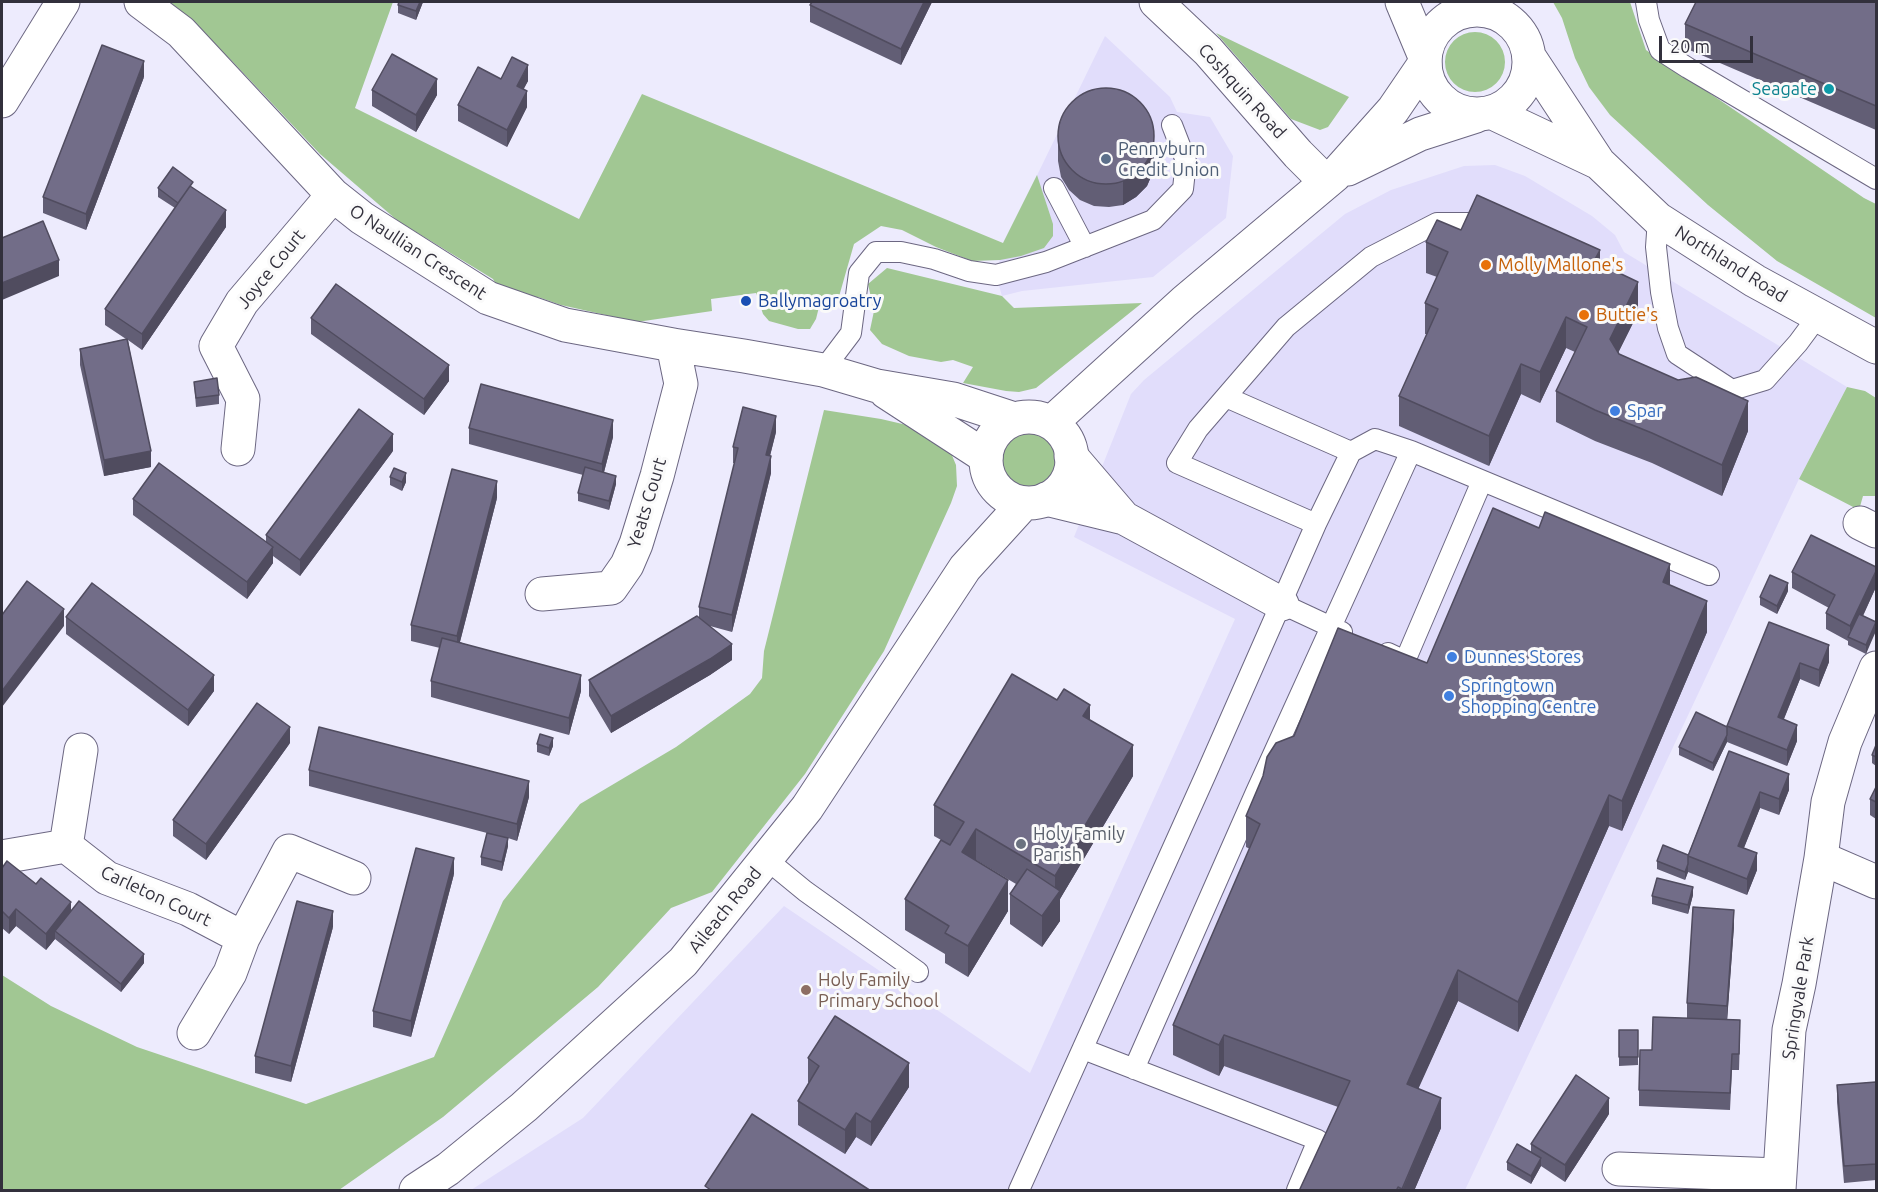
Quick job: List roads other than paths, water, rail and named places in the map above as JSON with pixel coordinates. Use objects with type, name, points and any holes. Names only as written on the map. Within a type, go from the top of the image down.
[{"type":"street","points":[[2,101],[63,2]]},
{"type":"street","name":"O Naullian Crescent","points":[[141,2],[181,32],[333,195],[362,218],[488,298],[565,325],[824,370],[878,386],[953,399],[1014,419]]},
{"type":"street","name":"Coshquin Road","points":[[1156,2],[1208,51],[1298,154],[1330,178]]},
{"type":"street","points":[[1402,2],[1425,60]]},
{"type":"street","points":[[1330,178],[1420,134],[1485,114],[1510,104],[1522,92],[1529,75],[1530,58],[1526,41],[1516,26],[1502,16],[1480,6],[1451,17],[1438,27],[1429,41],[1425,60],[1426,75],[1432,90],[1443,102],[1458,112],[1485,114]]},
{"type":"street","name":"Northland Road","points":[[1530,58],[1599,163],[1658,219],[1755,281],[1876,347]]},
{"type":"street","points":[[1051,423],[1184,302],[1330,178],[1393,110],[1425,60]]},
{"type":"street","name":"Northland Road","points":[[1485,114],[1599,163]]},
{"type":"street","name":"Joyce Court","points":[[238,449],[243,399],[216,346],[242,302],[333,195]]},
{"type":"street","name":"Yeats Court","points":[[542,594],[611,588],[627,565],[636,544],[657,476],[681,384],[673,345]]},
{"type":"street","name":"O Naullian Crescent","points":[[878,386],[989,470]]},
{"type":"street","points":[[1035,501],[1060,489],[1071,465],[1071,456],[1065,437],[1051,423],[1039,418],[1014,419],[994,434],[987,448],[989,470],[998,490],[1006,496],[1124,518],[1282,604]]},
{"type":"street","points":[[1071,456],[1124,518]]},
{"type":"street","name":"Aileach Road","points":[[965,568],[989,470]]},
{"type":"street","name":"Aileach Road","points":[[416,1191],[448,1169],[524,1107],[683,962],[807,808],[965,568],[1035,501]]},
{"type":"street","name":"Springvale Park","points":[[1619,1169],[1652,1180],[1779,1183],[1789,1030],[1821,858],[1828,802],[1845,742],[1876,668]]},
{"type":"street","points":[[2,857],[66,846],[81,750]]},
{"type":"street","name":"Carleton Court","points":[[66,846],[107,878],[188,909],[243,938]]},
{"type":"street","points":[[194,1033],[230,973],[243,938],[289,851],[354,878]]},
{"type":"street","points":[[1821,858],[1876,882]]},
{"type":"lane","points":[[1646,2],[1649,20],[1660,50],[1876,179]]},
{"type":"lane","points":[[824,370],[851,333],[859,273],[876,252],[901,252],[934,259],[969,271],[996,275],[1046,262],[1153,219],[1183,189],[1186,161],[1172,125]]},
{"type":"lane","points":[[1054,188],[1085,247]]},
{"type":"lane","points":[[1658,219],[1656,247],[1660,292],[1668,328],[1677,354],[1732,390],[1765,380],[1798,343],[1818,316]]},
{"type":"lane","points":[[1316,524],[1178,463],[1198,429],[1287,327],[1371,257],[1437,223],[1499,223]]},
{"type":"lane","points":[[1226,397],[1352,452]]},
{"type":"lane","points":[[1019,1191],[1316,524],[1352,452],[1375,439],[1411,451],[1709,575]]},
{"type":"lane","points":[[1134,1069],[1330,626],[1411,451]]},
{"type":"lane","points":[[1282,604],[1405,661],[1482,481]]},
{"type":"lane","points":[[766,859],[805,891],[918,972]]},
{"type":"lane","points":[[1083,1049],[1318,1140],[1297,1191]]},
{"type":"place","name":"Seagate","points":[[1829,89]]},
{"type":"place","name":"Pennyburn Credit Union","points":[[1106,159]]},
{"type":"place","name":"Molly Mallone's","points":[[1486,265]]},
{"type":"place","name":"Ballymagroatry","points":[[746,301]]},
{"type":"place","name":"Buttie's","points":[[1584,315]]},
{"type":"place","name":"Spar","points":[[1615,411]]},
{"type":"place","name":"Dunnes Stores","points":[[1452,657]]},
{"type":"place","name":"Springtown Shopping Centre","points":[[1449,696]]},
{"type":"place","name":"Holy Family Parish","points":[[1021,844]]},
{"type":"place","name":"Holy Family Primary School","points":[[806,990]]}]
